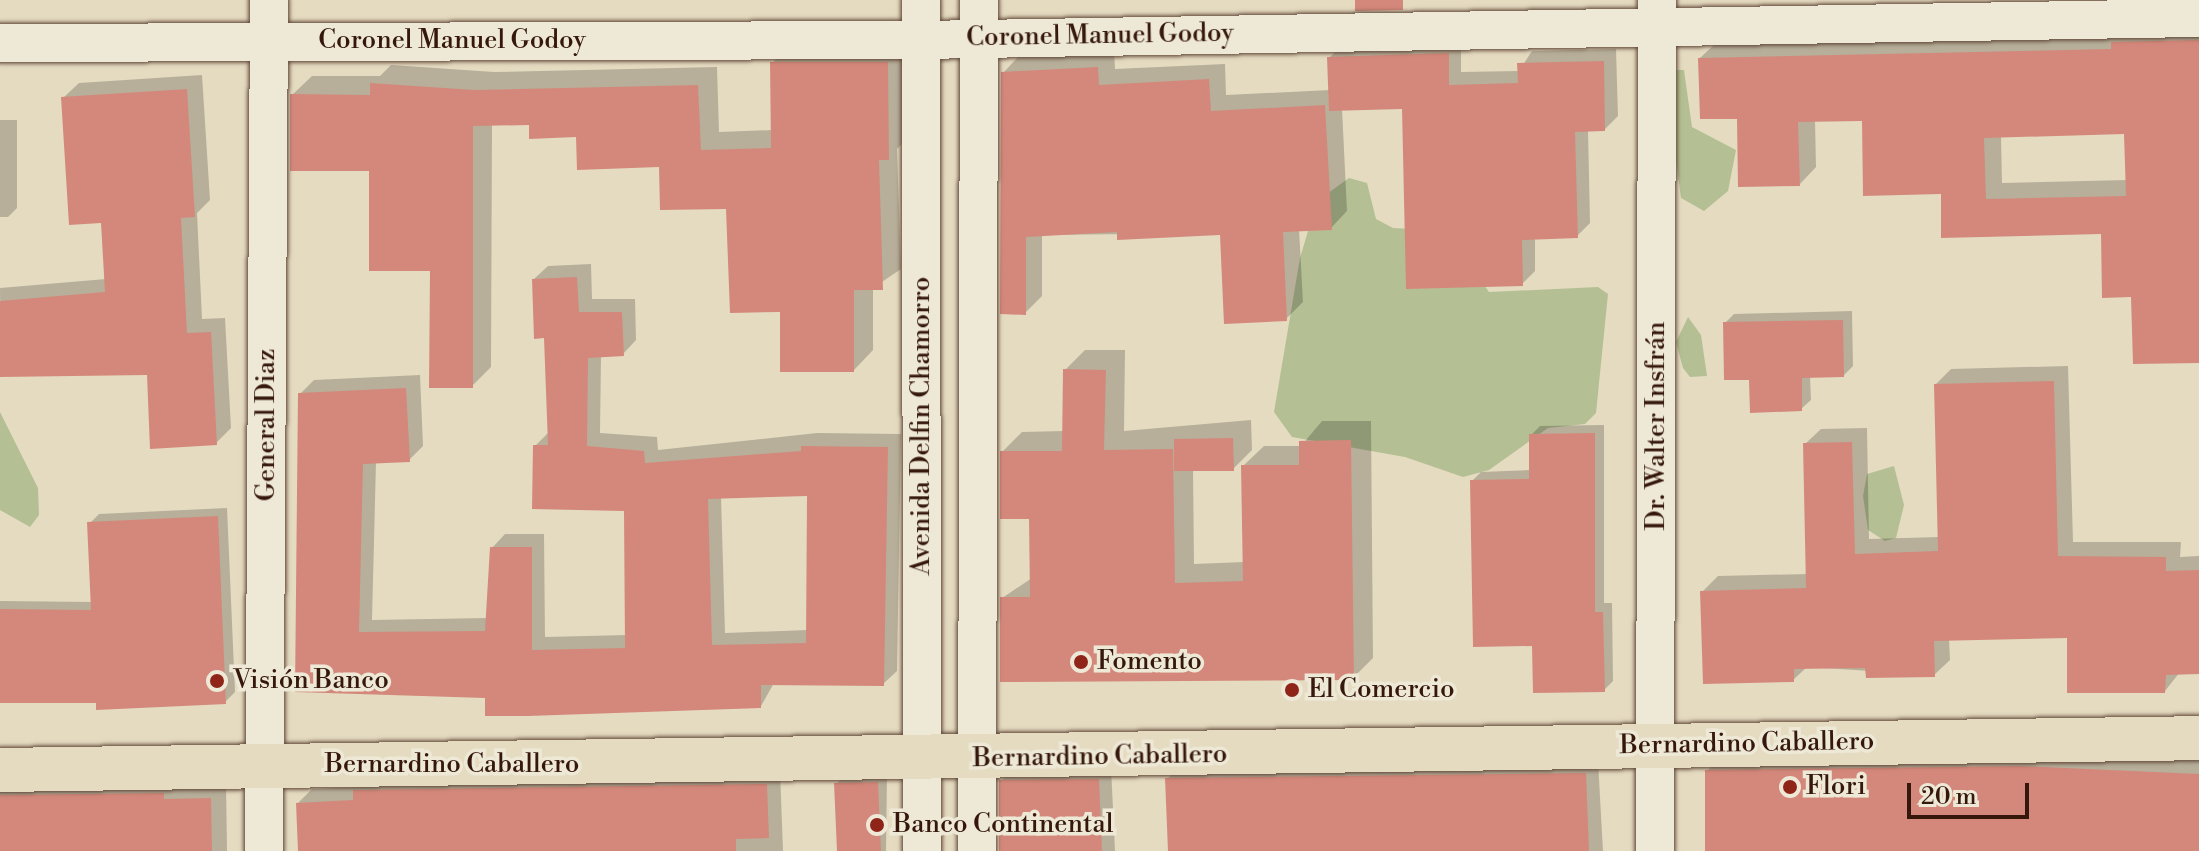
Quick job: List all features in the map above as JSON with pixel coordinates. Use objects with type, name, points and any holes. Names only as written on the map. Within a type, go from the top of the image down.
[{"type":"highway","name":"Bernardino Caballero","points":[[0,770],[923,761],[1658,745],[2199,738]]},
{"type":"street","name":"General Diaz","points":[[264,851],[269,0]]},
{"type":"street","name":"Avenida Delfin Chamorro","points":[[921,0],[922,851]]},
{"type":"street","points":[[977,851],[979,0]]},
{"type":"street","name":"Coronel Manuel Godoy","points":[[0,43],[921,40],[1657,12],[2199,18]]},
{"type":"street","name":"Dr. Walter Insfrán","points":[[1655,851],[1658,745],[1657,12]]},
{"type":"green space","points":[[1676,70],[1684,70],[1692,127],[1736,150],[1728,191],[1704,211],[1681,198],[1668,97]]},
{"type":"green space","points":[[1349,178],[1367,183],[1376,219],[1393,228],[1447,231],[1489,292],[1598,287],[1608,294],[1596,413],[1585,424],[1548,428],[1489,470],[1463,477],[1405,457],[1292,437],[1274,412],[1300,258],[1317,201]]},
{"type":"green space","points":[[1688,317],[1701,335],[1707,376],[1690,377],[1683,368],[1676,342]]},
{"type":"green space","points":[[0,412],[38,488],[39,515],[30,527],[0,510]]},
{"type":"green space","points":[[1894,466],[1904,505],[1896,538],[1885,541],[1868,530],[1863,496],[1867,474]]},
{"type":"building","points":[[1355,0],[1403,0],[1403,10],[1355,11]]},
{"type":"building","points":[[2199,40],[2199,363],[2133,364],[2131,297],[2102,298],[2101,234],[1941,238],[1941,194],[1863,196],[1862,121],[1798,122],[1800,186],[1738,187],[1737,119],[1700,119],[1698,58],[2111,49],[2111,42]],"holes":[[[2124,134],[2126,196],[1986,199],[1984,138]]]},
{"type":"building","points":[[1449,53],[1449,85],[1518,83],[1517,63],[1604,61],[1605,131],[1575,132],[1578,238],[1522,240],[1523,286],[1406,289],[1402,109],[1329,111],[1327,57]]},
{"type":"building","points":[[770,62],[888,62],[889,160],[879,160],[883,290],[854,290],[854,372],[780,372],[780,312],[730,313],[726,209],[660,210],[659,167],[577,170],[576,137],[529,139],[529,125],[473,126],[473,388],[429,388],[430,271],[369,271],[369,171],[290,171],[290,94],[370,95],[370,83],[474,90],[698,85],[701,150],[771,148]]},
{"type":"building","points":[[1098,67],[1099,85],[1209,79],[1211,111],[1325,105],[1332,230],[1283,232],[1287,321],[1224,324],[1220,235],[1117,240],[1117,232],[1026,237],[1026,315],[1000,314],[1001,72]]},
{"type":"building","points":[[187,89],[195,217],[181,218],[187,333],[211,332],[217,445],[150,449],[147,375],[0,377],[0,301],[105,292],[101,223],[69,225],[61,97]]},
{"type":"building","points":[[577,277],[579,312],[622,312],[624,356],[588,358],[587,446],[644,451],[645,463],[801,451],[801,446],[888,447],[884,686],[761,685],[761,708],[528,716],[485,716],[485,698],[295,692],[298,393],[406,388],[410,462],[363,464],[359,632],[485,631],[490,547],[532,547],[532,650],[625,648],[624,511],[532,509],[533,445],[548,445],[544,338],[534,339],[532,279]],"holes":[[[807,496],[806,643],[712,645],[708,499]]]},
{"type":"building","points":[[1843,320],[1844,377],[1802,378],[1802,411],[1750,413],[1749,380],[1724,380],[1723,322]]},
{"type":"building","points":[[1063,369],[1106,370],[1104,450],[1173,449],[1175,583],[1243,581],[1241,465],[1299,465],[1299,441],[1351,440],[1354,680],[1000,682],[1000,597],[1030,597],[1029,519],[1000,519],[1000,451],[1062,451]]},
{"type":"building","points":[[2054,381],[2058,556],[2166,557],[2166,571],[2199,570],[2199,674],[2166,675],[2165,693],[2067,693],[2067,638],[1934,641],[1935,677],[1866,678],[1865,668],[1794,669],[1794,682],[1703,684],[1700,591],[1806,588],[1803,443],[1852,442],[1855,554],[1938,551],[1934,384]]},
{"type":"building","points":[[1595,433],[1595,612],[1603,612],[1605,692],[1533,693],[1532,646],[1473,647],[1470,480],[1529,479],[1529,434]]},
{"type":"building","points":[[1233,438],[1234,471],[1174,471],[1174,439]]},
{"type":"building","points":[[218,516],[226,704],[96,710],[96,703],[0,703],[0,609],[91,610],[87,522]]},
{"type":"building","points":[[2019,766],[2199,774],[2199,851],[1705,851],[1705,770]]},
{"type":"building","points":[[1586,773],[1589,851],[1168,851],[1165,778]]},
{"type":"building","points":[[1099,779],[1102,851],[999,851],[999,780]]},
{"type":"building","points":[[878,782],[881,851],[837,851],[834,783]]},
{"type":"building","points":[[767,784],[769,838],[736,839],[736,851],[298,851],[296,803],[353,800],[353,790]]},
{"type":"building","points":[[164,793],[164,799],[211,798],[212,851],[0,851],[0,795]]},
{"type":"place","name":"Fomento","points":[[1081,662]]},
{"type":"place","name":"Visión Banco","points":[[217,681]]},
{"type":"place","name":"El Comercio","points":[[1292,690]]},
{"type":"place","name":"Flori","points":[[1790,787]]},
{"type":"place","name":"Banco Continental","points":[[877,825]]}]
